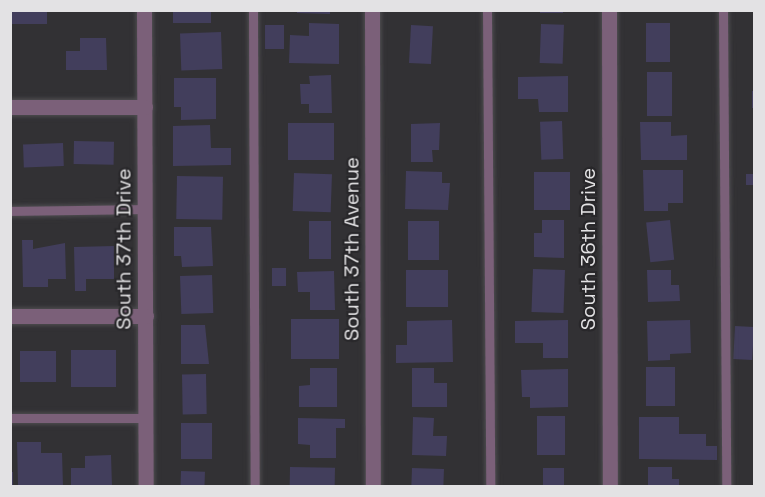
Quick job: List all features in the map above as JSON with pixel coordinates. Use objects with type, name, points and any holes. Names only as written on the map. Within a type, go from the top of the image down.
[{"type":"street","name":"South 37th Drive","points":[[144,10],[146,486]]},
{"type":"street","name":"South 37th Avenue","points":[[372,10],[373,486]]},
{"type":"street","name":"South 36th Drive","points":[[609,10],[610,486]]},
{"type":"street","points":[[10,107],[145,107]]},
{"type":"street","points":[[10,316],[146,316]]},
{"type":"lane","points":[[253,10],[255,486]]},
{"type":"lane","points":[[487,10],[490,486]]},
{"type":"lane","points":[[723,10],[726,486]]},
{"type":"lane","points":[[10,211],[145,209]]},
{"type":"lane","points":[[10,418],[146,418]]},
{"type":"building","points":[[10,10],[47,10],[47,24],[10,24]]},
{"type":"building","points":[[173,10],[211,10],[211,23],[173,23]]},
{"type":"building","points":[[297,10],[330,10],[330,14],[297,13]]},
{"type":"building","points":[[540,10],[563,10],[563,13],[540,13]]},
{"type":"building","points":[[309,23],[339,24],[339,64],[289,63],[290,35],[309,36]]},
{"type":"building","points":[[646,23],[670,23],[670,62],[646,62]]},
{"type":"building","points":[[541,24],[564,25],[563,64],[540,63]]},
{"type":"building","points":[[265,25],[284,25],[284,49],[265,49]]},
{"type":"building","points":[[411,25],[433,26],[431,64],[409,63]]},
{"type":"building","points":[[221,32],[222,69],[181,70],[180,33]]},
{"type":"building","points":[[80,38],[106,38],[107,70],[66,70],[66,51],[80,51]]},
{"type":"building","points":[[647,72],[672,72],[672,116],[647,116]]},
{"type":"building","points":[[331,75],[332,113],[309,113],[309,104],[301,104],[300,84],[310,84],[309,76]]},
{"type":"building","points":[[568,76],[568,112],[539,112],[538,99],[518,99],[518,77]]},
{"type":"building","points":[[174,78],[216,78],[216,119],[181,120],[181,107],[174,107]]},
{"type":"building","points":[[752,91],[754,91],[754,108],[752,108]]},
{"type":"building","points":[[562,121],[563,159],[541,160],[540,122]]},
{"type":"building","points":[[640,122],[671,122],[671,136],[687,135],[687,160],[641,160]]},
{"type":"building","points":[[288,123],[334,123],[334,160],[288,160]]},
{"type":"building","points":[[440,123],[439,150],[432,150],[433,162],[411,162],[411,124]]},
{"type":"building","points":[[210,125],[211,148],[231,148],[231,165],[173,166],[173,126]]},
{"type":"building","points":[[74,141],[114,142],[114,165],[74,164]]},
{"type":"building","points":[[63,143],[64,166],[24,167],[23,144]]},
{"type":"building","points":[[643,170],[683,170],[683,203],[668,203],[668,211],[644,211]]},
{"type":"building","points":[[406,171],[442,172],[442,183],[450,183],[448,210],[405,209]]},
{"type":"building","points":[[534,172],[570,172],[570,210],[534,210]]},
{"type":"building","points":[[294,173],[332,174],[331,212],[293,211]]},
{"type":"building","points":[[746,174],[754,174],[754,185],[746,185]]},
{"type":"building","points":[[177,176],[223,177],[222,220],[176,219]]},
{"type":"building","points":[[542,220],[564,220],[564,258],[534,257],[534,233],[542,233]]},
{"type":"building","points":[[670,220],[674,260],[650,262],[646,223]]},
{"type":"building","points":[[309,221],[331,221],[331,259],[309,259]]},
{"type":"building","points":[[408,221],[439,221],[439,260],[408,260]]},
{"type":"building","points":[[174,227],[211,227],[213,266],[182,267],[181,256],[174,256]]},
{"type":"building","points":[[22,240],[33,240],[33,249],[65,243],[66,279],[48,279],[48,287],[23,287]]},
{"type":"building","points":[[114,246],[114,279],[86,279],[86,291],[75,291],[74,247]]},
{"type":"building","points":[[272,268],[286,268],[286,286],[272,286]]},
{"type":"building","points":[[533,269],[565,270],[563,313],[531,312]]},
{"type":"building","points":[[406,270],[448,270],[448,307],[406,307]]},
{"type":"building","points":[[647,270],[671,270],[671,285],[679,285],[680,301],[648,302]]},
{"type":"building","points":[[334,271],[335,310],[310,310],[310,292],[298,292],[297,272]]},
{"type":"building","points":[[212,275],[213,313],[181,314],[180,276]]},
{"type":"building","points":[[291,319],[339,319],[339,359],[291,359]]},
{"type":"building","points":[[452,320],[453,362],[396,363],[396,345],[407,345],[407,321]]},
{"type":"building","points":[[568,320],[568,358],[543,358],[543,343],[515,343],[515,321]]},
{"type":"building","points":[[690,320],[691,353],[670,354],[670,360],[648,361],[647,321]]},
{"type":"building","points":[[181,325],[205,325],[209,364],[181,364]]},
{"type":"building","points":[[735,326],[754,327],[752,360],[733,359]]},
{"type":"building","points":[[71,350],[116,350],[116,387],[71,387]]},
{"type":"building","points":[[20,351],[56,351],[56,382],[20,382]]},
{"type":"building","points":[[646,367],[675,367],[675,406],[646,406]]},
{"type":"building","points":[[310,368],[337,368],[337,407],[299,407],[299,386],[310,385]]},
{"type":"building","points":[[412,368],[434,368],[434,383],[447,383],[447,407],[412,407]]},
{"type":"building","points":[[568,369],[568,407],[530,408],[530,397],[522,397],[521,370]]},
{"type":"building","points":[[182,374],[206,374],[207,414],[183,414]]},
{"type":"building","points":[[537,416],[565,416],[565,455],[537,455]]},
{"type":"building","points":[[413,417],[434,418],[433,436],[447,436],[446,456],[412,455]]},
{"type":"building","points":[[639,417],[679,417],[679,434],[706,434],[706,446],[717,446],[717,460],[639,459]]},
{"type":"building","points":[[298,418],[345,419],[345,428],[336,428],[336,458],[310,458],[310,445],[298,444]]},
{"type":"building","points":[[181,423],[212,423],[212,459],[181,459]]},
{"type":"building","points":[[17,442],[41,442],[41,453],[62,453],[63,486],[18,486]]},
{"type":"building","points":[[111,455],[112,486],[71,486],[71,468],[85,468],[85,456]]},
{"type":"building","points":[[290,467],[335,468],[335,486],[290,486]]},
{"type":"building","points":[[648,467],[672,467],[672,479],[679,479],[679,486],[648,486]]},
{"type":"building","points":[[412,468],[444,469],[443,486],[411,486]]},
{"type":"building","points":[[543,468],[564,468],[564,486],[543,486]]},
{"type":"building","points":[[181,471],[205,472],[204,486],[180,486]]},
{"type":"building","points":[[10,472],[13,472],[13,486],[10,486]]}]
